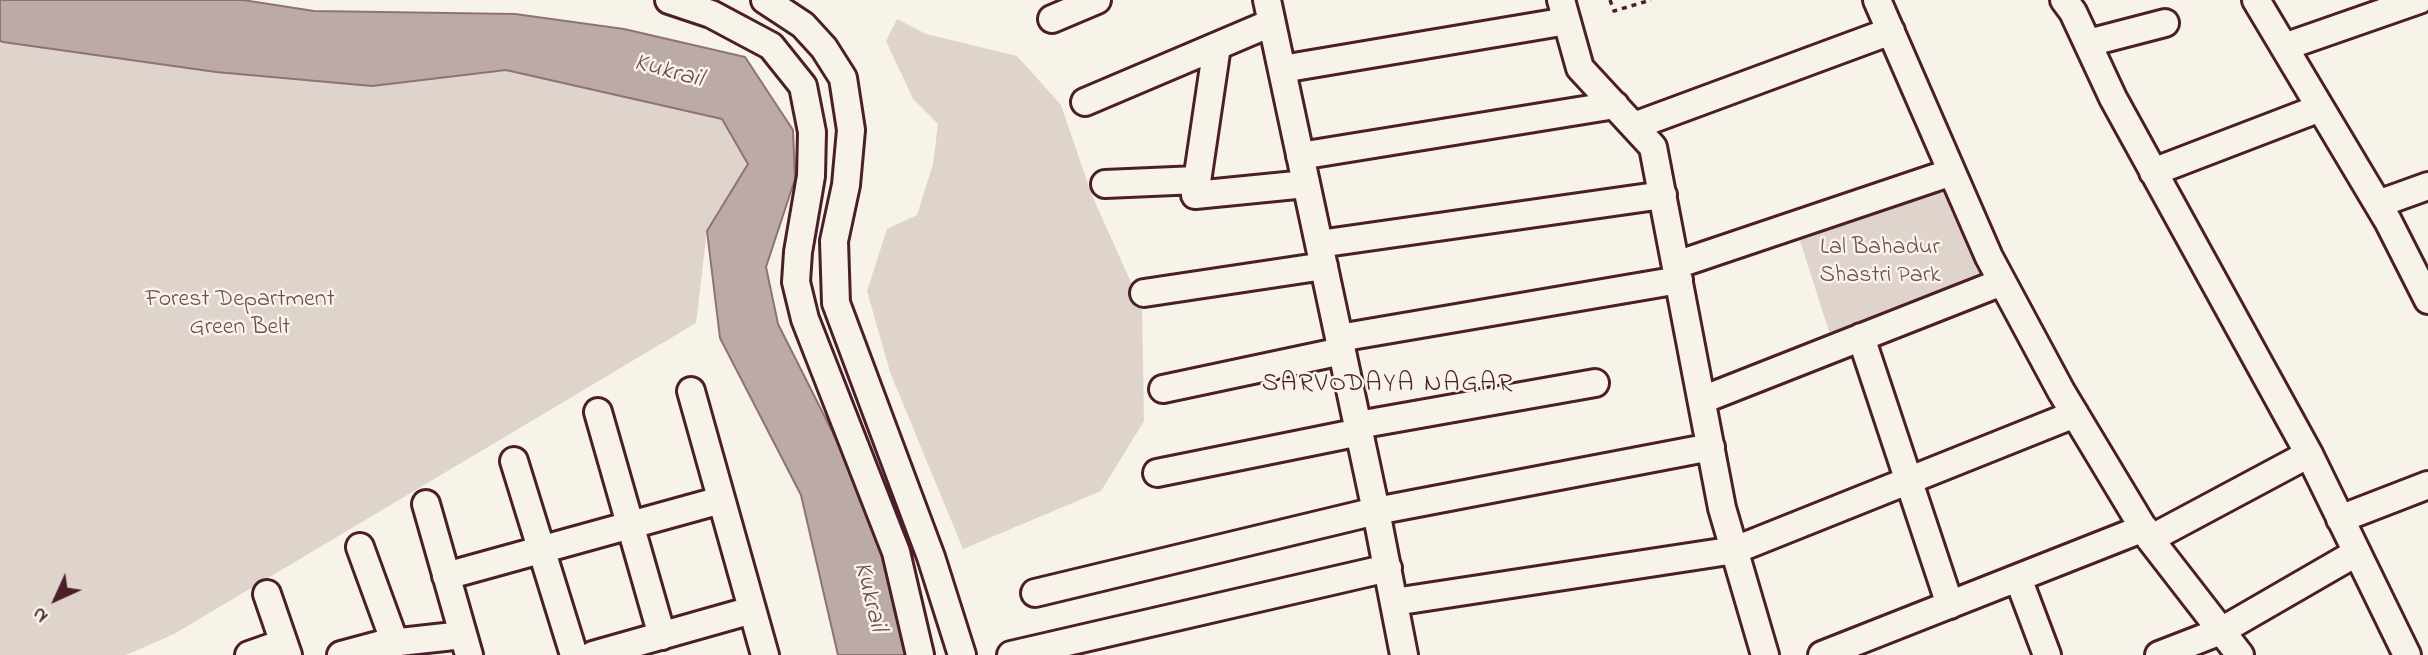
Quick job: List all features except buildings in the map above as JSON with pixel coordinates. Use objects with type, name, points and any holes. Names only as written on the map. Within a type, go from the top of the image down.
[{"type":"street","points":[[670,0],[711,14],[771,47],[803,86],[812,132],[811,176],[796,282],[805,319],[896,552],[919,655]]},
{"type":"street","points":[[765,0],[803,25],[824,48],[843,78],[851,130],[846,185],[834,242],[835,303],[918,522],[962,655]]},
{"type":"street","points":[[1052,19],[1097,0]]},
{"type":"street","points":[[1877,0],[1989,257],[2074,414],[2147,534],[2240,655]]},
{"type":"street","points":[[2064,0],[2073,12],[2113,98],[2309,454],[2407,655]]},
{"type":"street","points":[[2256,0],[2378,204],[2428,300]]},
{"type":"street","points":[[2284,47],[2419,0]]},
{"type":"street","points":[[1282,69],[1564,10],[1580,68],[1653,147],[1722,508],[1765,655]]},
{"type":"street","points":[[1085,103],[1217,46],[1269,12],[1359,429],[1404,655]]},
{"type":"street","points":[[2088,43],[2165,23]]},
{"type":"street","points":[[1634,127],[1891,31]]},
{"type":"street","points":[[1217,46],[1195,195],[1306,184]]},
{"type":"street","points":[[1300,156],[1615,105]]},
{"type":"street","points":[[2153,172],[2320,108]]},
{"type":"street","points":[[1163,389],[1341,345],[1677,273],[1952,172]]},
{"type":"street","points":[[1105,184],[1197,180]]},
{"type":"street","points":[[2378,204],[2428,186]]},
{"type":"street","points":[[1144,293],[1321,255],[1663,195]]},
{"type":"street","points":[[1702,400],[2002,282]]},
{"type":"street","points":[[1861,337],[1950,605]]},
{"type":"street","points":[[1157,473],[1359,429],[1595,383]]},
{"type":"street","points":[[691,391],[765,655]]},
{"type":"street","points":[[598,412],[662,636]]},
{"type":"street","points":[[1394,602],[1735,550],[2074,414]]},
{"type":"street","points":[[1035,593],[1376,511],[1711,447]]},
{"type":"street","points":[[1822,655],[1870,646],[1950,605],[2018,578],[2147,534],[2309,454]]},
{"type":"street","points":[[514,461],[574,655]]},
{"type":"street","points":[[2340,519],[2428,485]]},
{"type":"street","points":[[446,576],[721,500]]},
{"type":"street","points":[[341,655],[396,643],[466,645],[426,504]]},
{"type":"street","points":[[360,547],[396,643]]},
{"type":"street","points":[[2159,655],[2221,631],[2356,552]]},
{"type":"street","points":[[1011,655],[1117,643],[1388,568]]},
{"type":"street","points":[[2018,578],[2047,655]]},
{"type":"street","points":[[250,655],[286,649],[267,594]]},
{"type":"street","points":[[593,655],[752,610]]},
{"type":"path","points":[[1611,0],[1614,11],[1651,0]]},
{"type":"green space","points":[[897,19],[926,34],[1017,56],[1061,105],[1091,193],[1142,307],[1144,421],[1101,491],[963,549],[890,372],[867,291],[887,229],[917,215],[933,164],[938,124],[913,99],[886,41]]},
{"type":"green space","name":"Forest Department Green Belt","points":[[0,41],[372,86],[506,70],[722,119],[748,164],[707,231],[696,323],[174,634],[126,655],[0,655]]},
{"type":"green space","name":"Lal Bahadur Shastri Park","points":[[1952,172],[2002,282],[1834,347],[1795,225]]},
{"type":"water","name":"Kukrail","points":[[0,0],[243,0],[314,11],[515,14],[624,29],[745,57],[793,130],[795,179],[766,267],[778,324],[840,447],[876,533],[908,655],[838,655],[801,495],[720,338],[707,231],[748,164],[722,119],[506,70],[372,86],[216,72],[3,42],[0,41]]},
{"type":"district","name":"SARVODAYA NAGAR","points":[[1388,386]]}]
